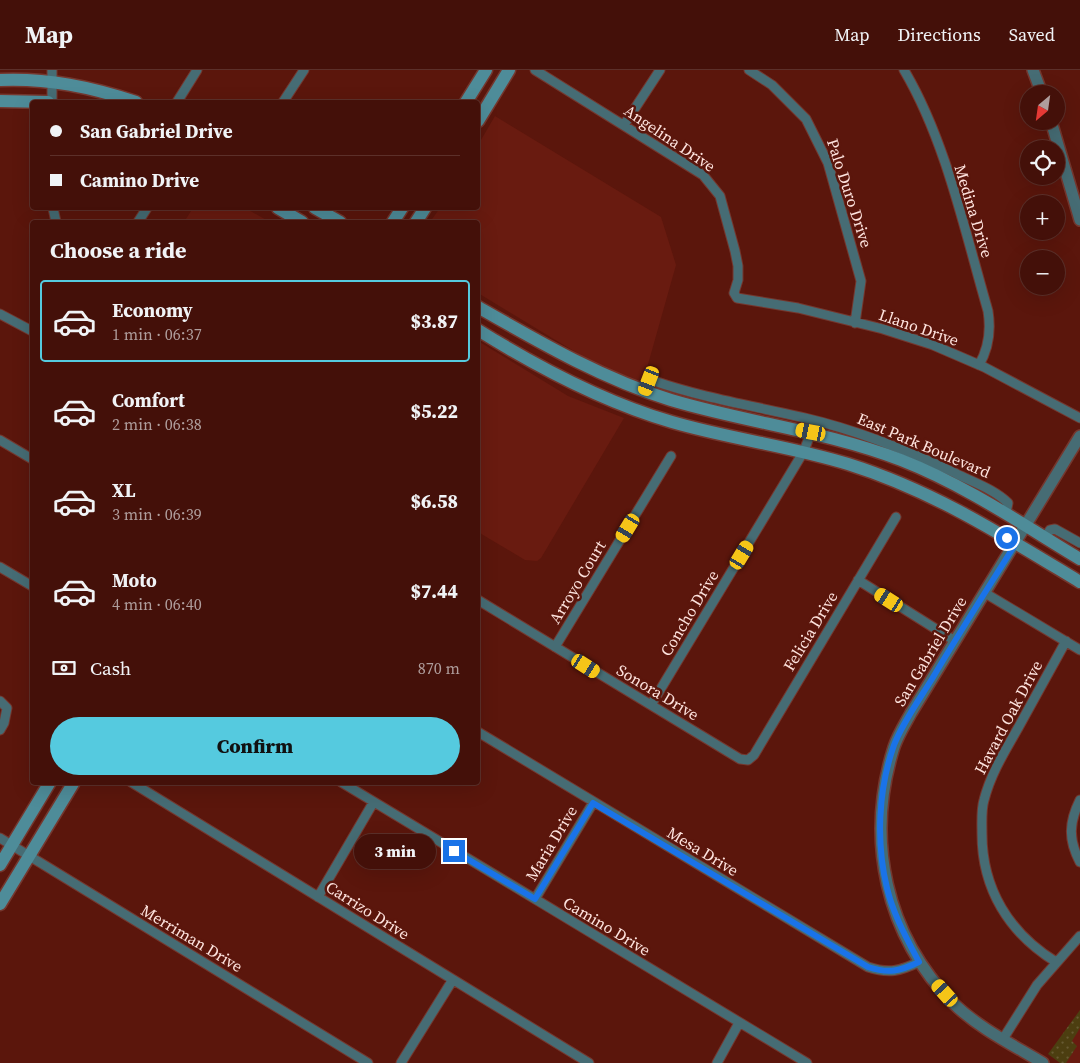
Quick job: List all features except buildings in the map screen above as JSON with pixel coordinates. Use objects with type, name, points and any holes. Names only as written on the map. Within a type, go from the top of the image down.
[{"type":"main road","points":[[467,100],[486,70]]},
{"type":"main road","points":[[480,118],[509,70]]},
{"type":"main road","points":[[0,80],[51,75],[130,100]]},
{"type":"main road","points":[[0,101],[30,102]]},
{"type":"main road","points":[[281,210],[299,220]]},
{"type":"main road","points":[[319,210],[336,220]]},
{"type":"main road","name":"East Park Boulevard","points":[[480,308],[570,360],[645,391],[731,415],[811,432],[902,460],[930,472],[1006,513],[1080,559]]},
{"type":"main road","points":[[480,331],[561,378],[595,394],[671,422],[804,451],[849,464],[920,492],[978,519],[1080,582]]},
{"type":"main road","points":[[561,378],[570,360]]},
{"type":"main road","points":[[0,865],[48,785]]},
{"type":"main road","points":[[0,904],[72,785]]},
{"type":"street","points":[[178,100],[196,70]]},
{"type":"street","points":[[284,100],[304,70]]},
{"type":"street","name":"Angelina Drive","points":[[535,70],[703,175],[720,196],[738,266],[738,280],[734,293],[737,298]]},
{"type":"street","points":[[624,125],[660,70]]},
{"type":"street","name":"Palo Duro Drive","points":[[750,70],[772,85],[806,119],[828,163],[861,281],[855,323]]},
{"type":"street","name":"Medina Drive","points":[[904,70],[925,108],[938,143],[988,311],[990,324],[989,338],[979,365]]},
{"type":"street","points":[[1033,70],[1039,85]]},
{"type":"street","points":[[51,75],[52,100]]},
{"type":"street","points":[[1053,130],[1080,220]]},
{"type":"street","name":"Llano Drive","points":[[737,298],[798,308],[883,329],[933,345],[1033,391],[1080,418]]},
{"type":"street","points":[[0,314],[30,330]]},
{"type":"street","name":"East Park Boulevard","points":[[645,391],[649,381],[654,381],[723,402],[838,427],[903,451],[982,486],[1008,503],[1006,513]]},
{"type":"street","name":"Concho Drive","points":[[651,705],[804,451],[811,432]]},
{"type":"street","name":"San Gabriel Drive","points":[[1041,1063],[980,1024],[955,1004],[919,962],[900,922],[887,888],[881,834],[881,803],[894,745],[1080,436]]},
{"type":"street","points":[[0,440],[30,459]]},
{"type":"street","name":"Arroyo Court","points":[[555,647],[671,456]]},
{"type":"street","name":"Felicia Drive","points":[[748,760],[754,755],[896,517]]},
{"type":"street","points":[[1045,538],[1050,530],[1055,529],[1080,543]]},
{"type":"street","points":[[0,567],[30,585]]},
{"type":"street","points":[[858,580],[955,641]]},
{"type":"street","points":[[985,593],[1080,650]]},
{"type":"street","name":"Sonora Drive","points":[[480,602],[740,759],[748,760]]},
{"type":"street","name":"Havard Oak Drive","points":[[1056,962],[1028,941],[1000,909],[992,891],[986,868],[982,826],[983,802],[994,772],[1066,641]]},
{"type":"street","points":[[0,701],[6,708],[4,723],[0,730]]},
{"type":"street","name":"Mesa Drive","points":[[480,733],[868,967],[883,972],[894,972],[919,962]]},
{"type":"street","name":"Carrizo Drive","points":[[136,785],[589,1063]]},
{"type":"street","name":"Camino Drive","points":[[346,785],[807,1063]]},
{"type":"street","points":[[1080,800],[1071,825],[1070,837],[1080,862]]},
{"type":"street","points":[[318,897],[374,803]]},
{"type":"street","name":"Maria Drive","points":[[535,899],[593,803]]},
{"type":"street","name":"Merriman Drive","points":[[0,838],[368,1063]]},
{"type":"street","points":[[1003,1038],[1025,1002],[1056,962],[1080,936]]},
{"type":"street","points":[[401,1063],[452,980]]},
{"type":"street","points":[[716,1063],[739,1023]]},
{"type":"shaded area","points":[[495,116],[661,217],[676,265],[643,382],[595,364],[480,294],[480,220],[431,220],[439,210],[480,210],[480,142]]},
{"type":"shaded area","points":[[192,210],[249,210],[266,220],[185,220]]},
{"type":"shaded area","points":[[480,342],[568,396],[624,418],[541,558],[537,561],[525,560],[480,533]]},
{"type":"shaded area","points":[[1080,1010],[1080,1028],[1072,1041],[1077,1046],[1066,1063],[1060,1063],[1048,1054]]},
{"type":"shaded area","points":[[1080,1013],[1080,1063],[1063,1063]]},
{"type":"route","points":[[454,851],[535,899],[593,803],[868,967],[883,972],[894,972],[919,962],[892,904],[887,888],[881,834],[881,803],[884,788],[894,745],[911,713],[1016,543],[1007,538]]}]
